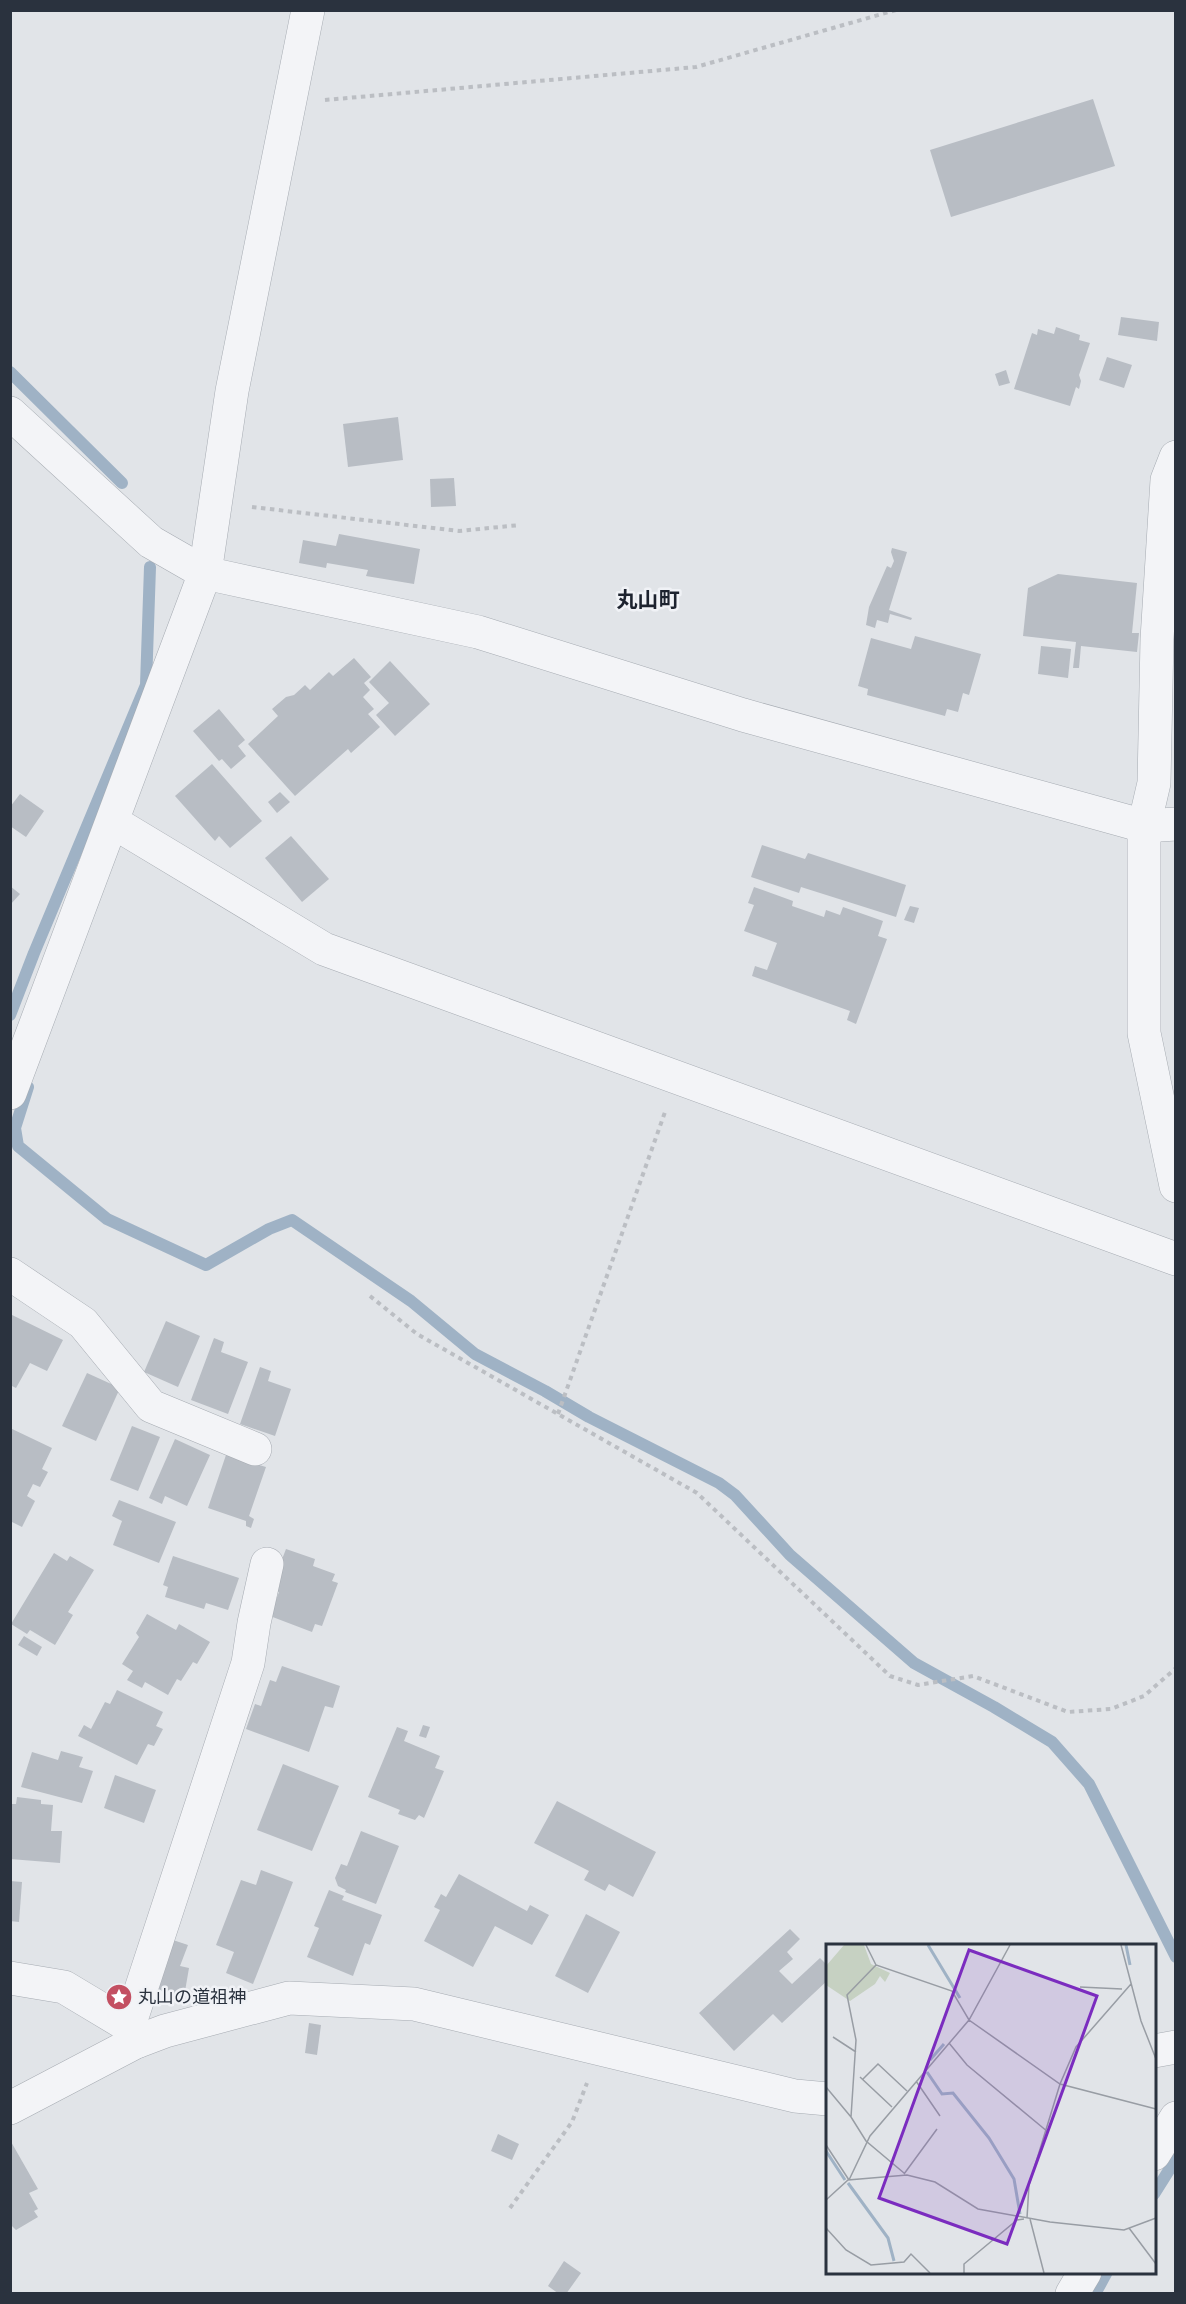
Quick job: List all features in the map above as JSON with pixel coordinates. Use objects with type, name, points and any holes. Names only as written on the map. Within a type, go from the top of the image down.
[{"type":"street","points":[[10,1093],[205,573],[232,391],[308,10]]},
{"type":"street","points":[[10,413],[151,542],[205,573],[478,632],[743,715],[1160,825]]},
{"type":"street","points":[[1176,457],[1167,480],[1157,639],[1154,783],[1160,825],[1144,1033],[1176,1186]]},
{"type":"street","points":[[113,822],[324,949],[1176,1259]]},
{"type":"street","points":[[10,1274],[83,1323],[151,1406],[255,1449]]},
{"type":"street","points":[[133,2034],[248,1663],[267,1564]]},
{"type":"street","points":[[10,1978],[64,1988],[133,2034]]},
{"type":"street","points":[[10,2109],[133,2034],[165,2031],[289,1998],[414,2004],[795,2096],[826,2099]]},
{"type":"street","points":[[1156,2050],[1176,2047]]},
{"type":"street","points":[[1156,2152],[1176,2118]]},
{"type":"street","points":[[1072,2294],[1084,2274]]},
{"type":"path","points":[[289,104],[696,66],[896,10]]},
{"type":"path","points":[[216,502],[459,531],[520,525]]},
{"type":"path","points":[[558,1413],[677,1077]]},
{"type":"path","points":[[370,1296],[417,1334],[697,1493],[890,1676],[918,1684],[973,1676],[1068,1712],[1111,1709],[1144,1696],[1176,1668]]},
{"type":"path","points":[[510,2208],[572,2122],[601,2049]]},
{"type":"building","points":[[1093,99],[1115,166],[951,217],[930,150]]},
{"type":"building","points":[[1121,317],[1159,322],[1157,341],[1118,335]]},
{"type":"building","points":[[1056,327],[1080,335],[1079,340],[1090,343],[1079,375],[1081,381],[1079,389],[1076,387],[1070,406],[1014,389],[1032,333],[1037,335],[1038,329],[1054,334]]},
{"type":"building","points":[[1107,357],[1132,365],[1124,388],[1099,380]]},
{"type":"building","points":[[1006,370],[1010,383],[999,386],[995,374]]},
{"type":"building","points":[[398,417],[403,460],[348,467],[343,424]]},
{"type":"building","points":[[454,478],[456,506],[431,507],[430,479]]},
{"type":"building","points":[[339,534],[420,549],[414,584],[366,576],[368,570],[327,563],[326,568],[299,563],[303,540],[336,546]]},
{"type":"building","points":[[892,548],[907,552],[889,610],[912,618],[911,620],[890,614],[888,623],[877,620],[875,628],[866,625],[869,607],[887,566],[891,568],[894,561]]},
{"type":"building","points":[[1058,574],[1137,583],[1132,633],[1139,633],[1137,652],[1081,646],[1079,668],[1073,668],[1076,642],[1023,636],[1028,588]]},
{"type":"building","points":[[915,636],[981,654],[969,695],[963,693],[958,712],[947,709],[945,716],[867,695],[868,689],[858,686],[871,638],[911,649]]},
{"type":"building","points":[[1041,646],[1071,649],[1068,678],[1038,674]]},
{"type":"building","points":[[354,658],[371,677],[364,683],[370,690],[363,697],[374,709],[368,714],[380,727],[351,753],[348,749],[295,796],[248,744],[278,716],[272,709],[286,697],[294,695],[305,685],[310,690],[329,672],[333,676]]},
{"type":"building","points":[[390,661],[430,704],[395,736],[376,715],[389,703],[369,682]]},
{"type":"building","points":[[219,709],[245,740],[238,746],[246,756],[231,769],[222,759],[219,761],[193,731]]},
{"type":"building","points":[[212,764],[262,821],[230,848],[219,836],[215,841],[175,796]]},
{"type":"building","points":[[280,792],[290,802],[277,813],[268,802]]},
{"type":"building","points":[[20,794],[44,811],[26,837],[10,826],[10,807]]},
{"type":"building","points":[[291,836],[329,879],[302,902],[265,858]]},
{"type":"building","points":[[762,845],[805,859],[808,853],[906,885],[896,917],[801,887],[799,893],[751,877]]},
{"type":"building","points":[[10,886],[20,894],[10,905]]},
{"type":"building","points":[[754,887],[793,901],[792,906],[824,917],[826,910],[840,915],[843,907],[883,921],[878,936],[887,939],[856,1024],[847,1020],[850,1011],[752,976],[755,966],[767,970],[777,943],[744,931],[754,905],[748,903]]},
{"type":"building","points":[[910,906],[919,908],[914,923],[904,920]]},
{"type":"building","points":[[10,1314],[63,1340],[47,1371],[30,1363],[16,1388],[10,1385]]},
{"type":"building","points":[[166,1321],[200,1336],[178,1387],[144,1372]]},
{"type":"building","points":[[214,1338],[224,1342],[221,1352],[248,1362],[228,1414],[191,1400]]},
{"type":"building","points":[[260,1367],[271,1371],[268,1381],[291,1389],[275,1436],[240,1424]]},
{"type":"building","points":[[87,1373],[120,1388],[96,1441],[62,1426]]},
{"type":"building","points":[[132,1426],[160,1437],[138,1491],[110,1480]]},
{"type":"building","points":[[10,1428],[52,1448],[42,1469],[48,1472],[40,1487],[33,1484],[27,1496],[35,1501],[22,1527],[10,1521]]},
{"type":"building","points":[[175,1439],[210,1455],[187,1506],[165,1496],[162,1504],[149,1498]]},
{"type":"building","points":[[226,1455],[266,1467],[249,1516],[254,1519],[251,1528],[246,1526],[246,1521],[208,1508]]},
{"type":"building","points":[[119,1500],[176,1522],[159,1563],[113,1545],[122,1521],[112,1516]]},
{"type":"building","points":[[286,1549],[315,1559],[313,1566],[335,1574],[332,1581],[338,1583],[322,1626],[315,1624],[312,1632],[270,1616],[279,1592],[274,1590],[276,1575]]},
{"type":"building","points":[[54,1553],[67,1561],[70,1556],[94,1570],[68,1612],[73,1615],[55,1645],[30,1630],[27,1634],[11,1624]]},
{"type":"building","points":[[173,1556],[239,1578],[228,1610],[206,1603],[204,1609],[165,1597],[168,1587],[163,1585]]},
{"type":"building","points":[[147,1614],[176,1630],[179,1624],[210,1642],[197,1664],[193,1662],[181,1681],[177,1679],[168,1695],[145,1682],[142,1688],[127,1680],[133,1671],[122,1664],[139,1637],[136,1633]]},
{"type":"building","points":[[24,1636],[42,1647],[37,1656],[18,1645]]},
{"type":"building","points":[[282,1666],[340,1686],[333,1708],[325,1706],[309,1752],[246,1729],[255,1704],[261,1706],[270,1680],[276,1682]]},
{"type":"building","points":[[117,1690],[163,1712],[156,1726],[163,1729],[154,1746],[148,1744],[137,1765],[78,1736],[84,1725],[91,1729],[105,1702],[110,1704]]},
{"type":"building","points":[[423,1725],[430,1727],[426,1738],[419,1736]]},
{"type":"building","points":[[397,1727],[408,1731],[404,1741],[440,1756],[435,1768],[444,1771],[424,1818],[419,1815],[415,1820],[398,1814],[400,1810],[368,1797]]},
{"type":"building","points":[[61,1751],[83,1757],[79,1767],[93,1771],[82,1803],[21,1787],[32,1752],[58,1760]]},
{"type":"building","points":[[283,1764],[339,1786],[312,1851],[257,1830]]},
{"type":"building","points":[[115,1775],[156,1790],[144,1823],[104,1808]]},
{"type":"building","points":[[17,1797],[41,1800],[41,1804],[53,1805],[51,1831],[62,1831],[60,1863],[10,1859],[10,1804],[16,1804]]},
{"type":"building","points":[[557,1801],[656,1852],[633,1897],[609,1884],[605,1891],[584,1880],[589,1871],[534,1843]]},
{"type":"building","points":[[361,1831],[399,1846],[376,1904],[345,1892],[346,1890],[338,1886],[335,1878],[341,1864],[347,1866]]},
{"type":"building","points":[[261,1870],[293,1882],[253,1984],[226,1973],[234,1952],[216,1945],[241,1880],[256,1885]]},
{"type":"building","points":[[459,1874],[527,1911],[530,1905],[549,1915],[532,1945],[495,1926],[473,1967],[424,1941],[440,1910],[434,1907],[441,1894],[446,1897]]},
{"type":"building","points":[[10,1881],[22,1882],[19,1922],[10,1921]]},
{"type":"building","points":[[329,1890],[344,1896],[342,1900],[382,1915],[370,1945],[365,1943],[353,1976],[307,1957],[319,1928],[314,1926]]},
{"type":"building","points":[[586,1914],[620,1932],[588,1993],[555,1976]]},
{"type":"building","points":[[790,1929],[800,1939],[787,1952],[793,1959],[779,1971],[792,1984],[820,1958],[826,1964],[826,1982],[782,2023],[773,2014],[734,2051],[699,2013]]},
{"type":"building","points":[[173,1940],[188,1945],[180,1966],[189,1968],[184,1997],[148,2008]]},
{"type":"building","points":[[309,2023],[321,2025],[317,2055],[305,2053]]},
{"type":"building","points":[[498,2134],[519,2144],[512,2160],[491,2151]]},
{"type":"building","points":[[10,2140],[38,2189],[29,2193],[38,2209],[34,2211],[38,2217],[16,2230],[10,2224]]},
{"type":"building","points":[[564,2261],[581,2273],[566,2294],[559,2294],[548,2286]]},
{"type":"waterway","points":[[10,372],[122,483]]},
{"type":"waterway","points":[[10,1015],[146,685],[150,567]]},
{"type":"waterway","points":[[28,1087],[15,1128],[18,1146],[107,1219],[206,1265],[269,1229],[292,1220],[411,1301],[475,1354],[589,1417],[719,1483],[735,1495],[790,1555],[914,1663],[1052,1742],[1089,1784],[1176,1957]]},
{"type":"waterway","points":[[1156,2191],[1176,2159]]},
{"type":"waterway","points":[[1095,2294],[1106,2274]]},
{"type":"place","name":"丸山の道祖神","points":[[119,1997]]},
{"type":"district","name":"丸山町","points":[[648,600]]}]
